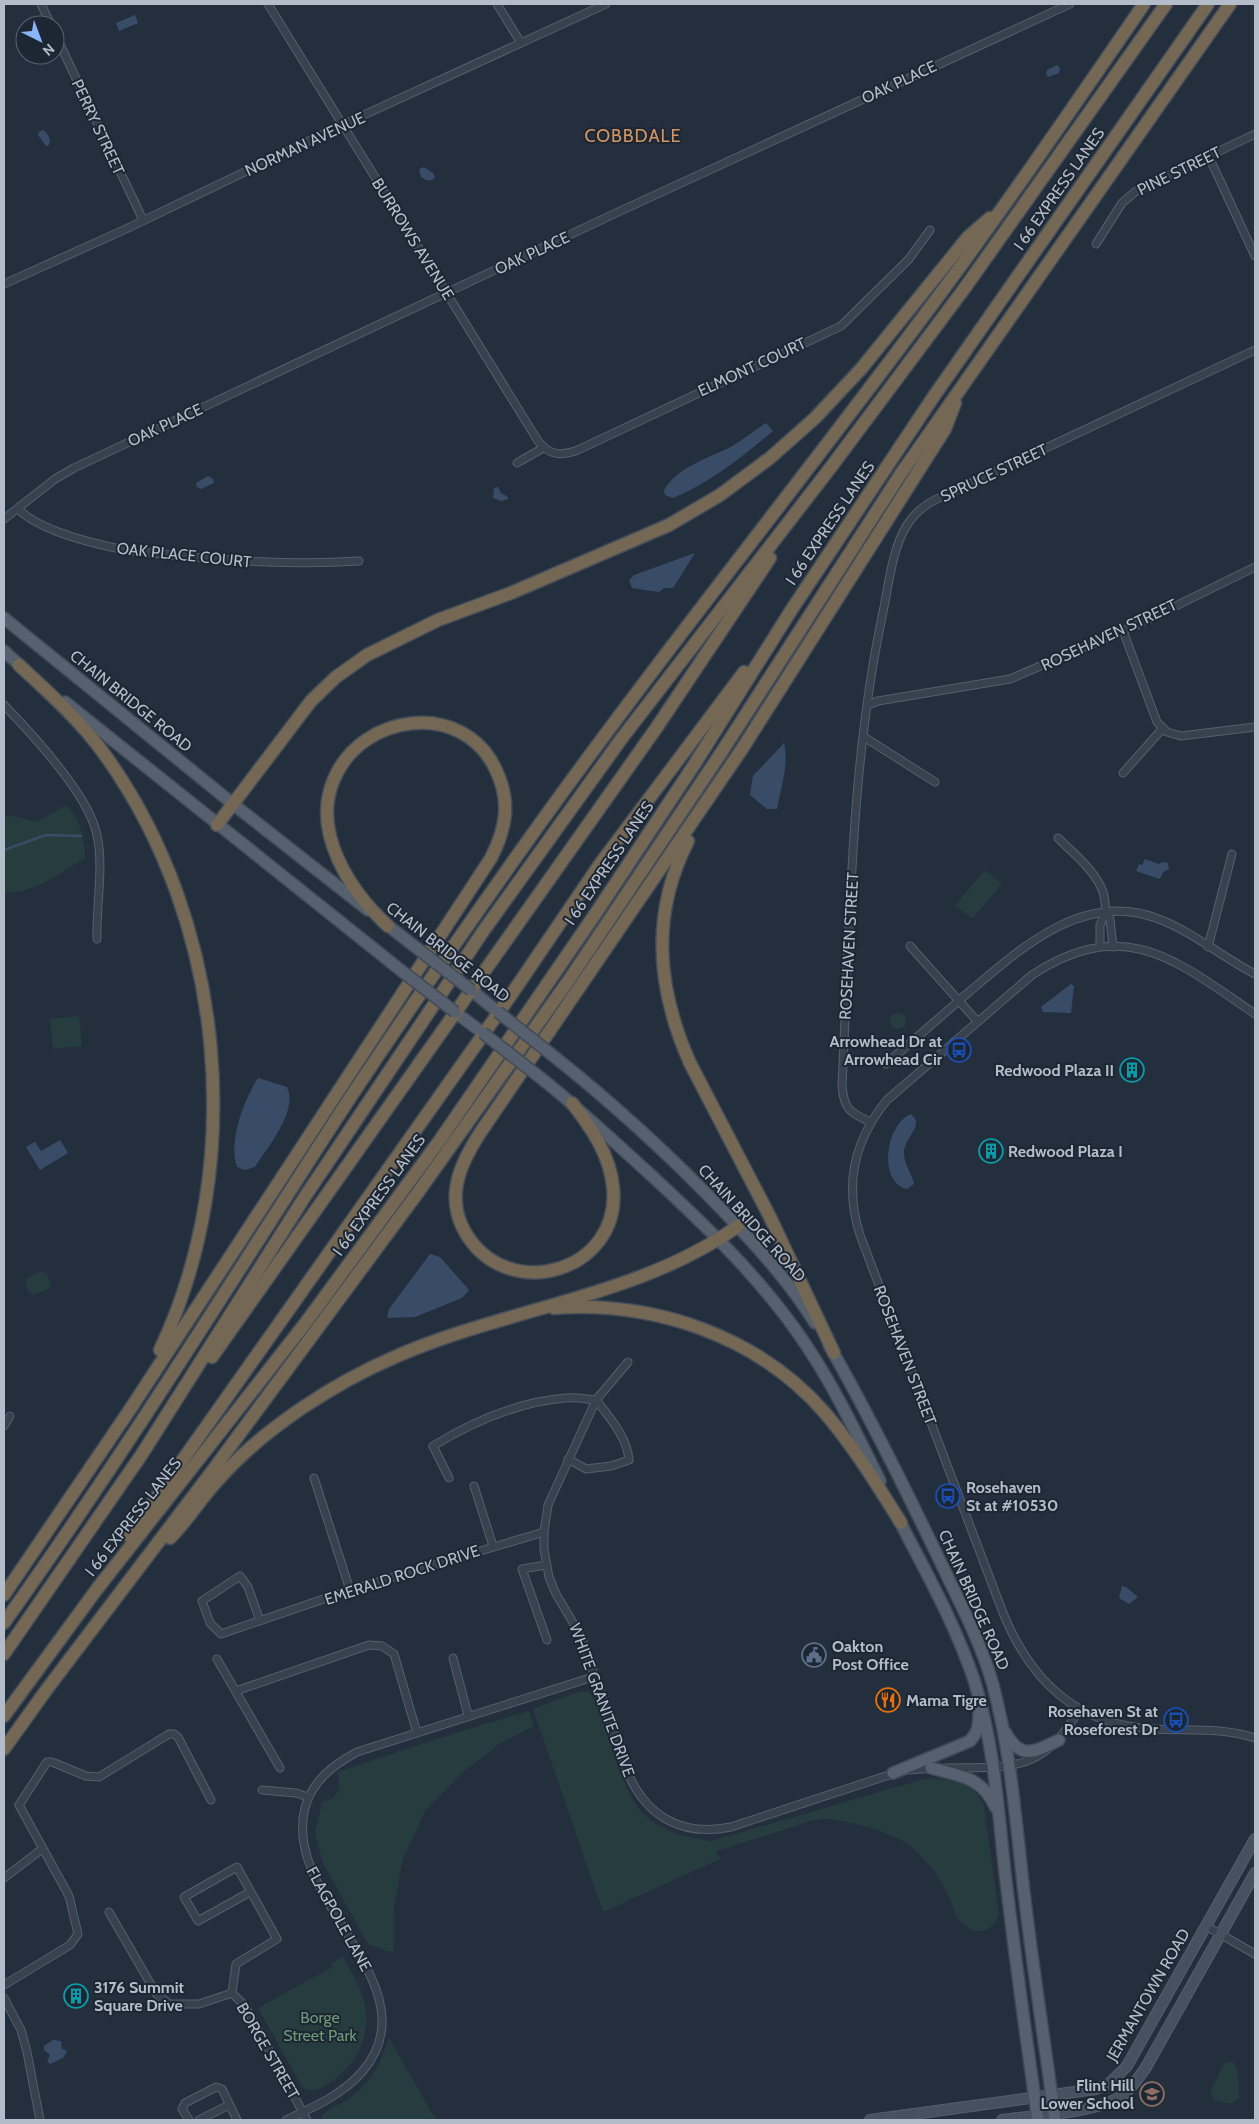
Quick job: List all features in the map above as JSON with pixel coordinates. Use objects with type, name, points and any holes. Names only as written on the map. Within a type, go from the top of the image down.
[{"type":"highway","points":[[4,1623],[119,1456],[359,1084],[506,870],[600,741],[912,332],[1010,200],[1144,4]]},
{"type":"highway","name":"I 66 EXPRESS LANES","points":[[4,1654],[142,1454],[304,1198],[484,930],[622,738],[831,467],[964,289],[1166,4]]},
{"type":"highway","name":"I 66 EXPRESS LANES","points":[[4,1716],[97,1590],[304,1325],[440,1140],[602,904],[694,765],[792,610],[932,399],[1208,4]]},
{"type":"highway","points":[[4,1750],[419,1191],[569,980],[721,753],[900,475],[1230,4]]},
{"type":"highway","points":[[217,825],[311,701],[336,676],[366,655],[438,620],[511,593],[669,525],[720,495],[770,458],[815,418],[861,368],[968,237],[1010,200]]},
{"type":"highway","points":[[572,1102],[595,1135],[611,1174],[614,1200],[607,1227],[592,1250],[570,1265],[555,1271],[540,1273],[527,1273],[506,1268],[490,1260],[478,1249],[468,1237],[460,1222],[455,1195],[462,1163],[480,1133],[742,748],[945,429],[962,384]]},
{"type":"highway","points":[[142,1454],[282,1260],[657,727],[831,467]]},
{"type":"highway","points":[[97,1590],[132,1532],[606,856],[742,675],[768,636],[792,610]]},
{"type":"highway","points":[[19,665],[86,731],[120,776],[145,818],[164,858],[180,901],[198,964],[206,1013],[213,1097],[212,1133],[209,1176],[199,1236],[187,1283],[172,1324],[130,1408]]},
{"type":"highway","points":[[4,1595],[130,1408],[475,885],[501,839],[506,815],[503,788],[497,770],[488,755],[472,739],[455,728],[424,722],[405,724],[380,732],[349,756],[335,778],[328,802],[329,827],[337,856],[358,892],[388,926]]},
{"type":"highway","points":[[742,748],[687,843],[672,878],[662,934],[662,974],[667,1000],[683,1048],[770,1217],[834,1353]]},
{"type":"highway","points":[[139,1567],[179,1529],[218,1480],[246,1451],[314,1402],[368,1370],[396,1356],[460,1332],[609,1287],[668,1265],[719,1239],[738,1226]]},
{"type":"highway","points":[[527,1311],[590,1307],[654,1314],[688,1323],[741,1346],[794,1383],[825,1413],[856,1454],[901,1523]]},
{"type":"main road","name":"CHAIN BRIDGE ROAD","points":[[4,618],[233,804],[552,1054],[635,1125],[738,1226],[796,1296],[834,1353],[883,1443],[967,1618],[992,1683],[1009,1766],[1031,1948],[1055,2116]]},
{"type":"main road","name":"CHAIN BRIDGE ROAD","points":[[4,651],[217,825],[572,1102],[719,1239],[770,1296],[814,1356],[845,1409],[957,1637],[977,1692],[994,1768],[998,1814],[1038,2118]]},
{"type":"main road","points":[[893,1773],[970,1741],[979,1726],[977,1692]]},
{"type":"main road","points":[[1002,1726],[1014,1745],[1025,1752],[1040,1750],[1059,1740]]},
{"type":"main road","points":[[931,1768],[974,1780],[992,1801],[998,1814]]},
{"type":"main road","name":"JERMANTOWN ROAD","points":[[870,2120],[1052,2096],[1105,2087],[1116,2079],[1127,2066],[1255,1839]]},
{"type":"main road","name":"JERMANTOWN ROAD","points":[[1002,2120],[1055,2116],[1107,2104],[1128,2091],[1145,2069],[1255,1873]]},
{"type":"street","name":"BURROWS AVENUE","points":[[268,4],[543,448]]},
{"type":"street","points":[[497,4],[521,43]]},
{"type":"street","name":"NORMAN AVENUE","points":[[4,284],[342,125],[606,4]]},
{"type":"street","name":"OAK PLACE","points":[[4,519],[46,486],[74,468],[446,293],[1070,4]]},
{"type":"street","name":"PERRY STREET","points":[[65,55],[143,220]]},
{"type":"street","name":"PINE STREET","points":[[1096,244],[1122,203],[1131,194],[1255,134]]},
{"type":"street","points":[[1210,157],[1255,256]]},
{"type":"street","name":"ELMONT COURT","points":[[543,448],[560,455],[578,450],[841,326],[909,259],[930,230]]},
{"type":"street","name":"SPRUCE STREET","points":[[868,705],[879,632],[893,566],[902,535],[917,512],[935,500],[1255,350]]},
{"type":"street","points":[[518,463],[543,448]]},
{"type":"street","name":"OAK PLACE COURT","points":[[18,509],[25,516],[62,532],[102,546],[125,550],[264,562],[317,564],[359,561]]},
{"type":"street","name":"ROSEHAVEN STREET","points":[[1255,567],[1123,631],[1010,679],[878,701],[868,705],[856,820],[842,1086],[845,1105],[851,1112],[870,1122],[860,1146],[852,1180],[853,1209],[860,1235],[1012,1633],[1023,1655],[1038,1675],[1055,1692],[1079,1710],[1116,1724],[1134,1728],[1210,1730],[1236,1733],[1255,1738]]},
{"type":"street","points":[[1123,631],[1157,722],[1162,728],[1181,736],[1255,726]]},
{"type":"street","points":[[4,705],[68,780],[91,816],[99,846],[97,939]]},
{"type":"street","points":[[1123,773],[1162,728]]},
{"type":"street","points":[[864,737],[934,782]]},
{"type":"street","points":[[1058,838],[1090,871],[1104,893],[1106,911],[1110,919],[1113,947]]},
{"type":"street","points":[[1208,947],[1232,854]]},
{"type":"street","points":[[1100,947],[1100,925],[1106,911]]},
{"type":"street","points":[[886,1064],[1010,957],[1035,939],[1076,918],[1106,911],[1133,912],[1156,918],[1186,932],[1255,974]]},
{"type":"street","points":[[910,946],[977,1022]]},
{"type":"street","points":[[870,1122],[898,1089],[1032,974],[1067,955],[1100,947],[1141,949],[1175,961],[1255,1014]]},
{"type":"street","name":"WHITE GRANITE DRIVE","points":[[628,1362],[596,1400],[548,1505],[544,1532],[546,1565],[556,1594],[581,1636],[627,1771],[636,1790],[652,1810],[666,1820],[682,1826],[707,1830],[731,1827],[893,1773],[931,1768],[994,1768],[1009,1766],[1041,1756],[1059,1740],[1079,1710]]},
{"type":"street","points":[[449,1478],[433,1446],[449,1436],[494,1416],[534,1404],[566,1398],[596,1400],[616,1426],[628,1452],[629,1460],[611,1466],[586,1469],[568,1459]]},
{"type":"street","points":[[4,1426],[10,1416]]},
{"type":"street","points":[[314,1478],[350,1590]]},
{"type":"street","points":[[474,1486],[493,1546]]},
{"type":"street","name":"EMERALD ROCK DRIVE","points":[[260,1621],[248,1587],[240,1576],[202,1601],[210,1623],[221,1634],[260,1621],[350,1590],[544,1532]]},
{"type":"street","points":[[546,1565],[522,1569],[547,1640]]},
{"type":"street","points":[[236,1691],[368,1645],[382,1646],[394,1654],[417,1733]]},
{"type":"street","points":[[453,1658],[468,1715]]},
{"type":"street","points":[[217,1659],[280,1768]]},
{"type":"street","name":"FLAGPOLE LANE","points":[[286,2120],[334,2095],[362,2072],[376,2048],[382,2021],[380,2000],[373,1981],[318,1884],[305,1857],[301,1827],[308,1797],[320,1778],[340,1762],[369,1748],[468,1715],[596,1676]]},
{"type":"street","points":[[4,1984],[70,1945],[78,1934],[69,1896],[19,1805],[47,1762],[52,1762],[86,1776],[99,1777],[168,1734],[174,1734],[178,1737],[212,1800]]},
{"type":"street","points":[[262,1790],[296,1793],[308,1797]]},
{"type":"street","points":[[4,1878],[42,1849]]},
{"type":"street","name":"BORGE STREET","points":[[250,1892],[198,1921],[184,1897],[237,1867],[277,1939],[236,1964],[232,1993],[245,2006],[307,2120]]},
{"type":"street","points":[[109,1912],[157,1995],[170,2004],[199,2004],[232,1993]]},
{"type":"street","points":[[1206,1926],[1255,1954]]},
{"type":"street","points":[[4,1998],[21,2030],[40,2120]]},
{"type":"street","points":[[189,2120],[182,2109],[185,2103],[216,2087],[222,2089],[238,2120]]},
{"type":"street","points":[[199,2120],[229,2105]]},
{"type":"green space","points":[[67,805],[76,818],[81,830],[85,858],[37,886],[26,890],[4,893],[4,816],[13,816],[37,822]]},
{"type":"green space","points":[[985,870],[1002,884],[972,919],[955,905]]},
{"type":"green space","points":[[898,1013],[906,1021],[898,1029],[890,1021]]},
{"type":"green space","points":[[79,1016],[82,1046],[53,1049],[50,1019]]},
{"type":"green space","points":[[41,1271],[46,1274],[51,1283],[49,1288],[35,1295],[29,1292],[25,1283],[27,1278]]},
{"type":"green space","points":[[581,1691],[589,1692],[598,1705],[618,1767],[640,1811],[657,1825],[687,1836],[711,1841],[924,1779],[951,1780],[968,1786],[980,1798],[984,1806],[999,1914],[996,1921],[992,1926],[982,1931],[970,1929],[957,1918],[946,1890],[929,1865],[915,1850],[899,1839],[882,1832],[861,1825],[830,1819],[818,1819],[716,1851],[720,1859],[603,1912],[533,1709]]},
{"type":"green space","points":[[529,1711],[534,1726],[499,1744],[461,1774],[426,1810],[403,1858],[394,1907],[394,1951],[389,1952],[368,1944],[322,1861],[315,1833],[322,1802],[333,1798],[340,1788],[337,1772]]},
{"type":"green space","name":"Borge Street Park","points":[[343,1957],[358,1984],[365,2006],[366,2019],[363,2038],[360,2048],[349,2066],[325,2086],[317,2090],[309,2090],[302,2087],[258,2008],[332,1967],[331,1963]]},
{"type":"green space","name":"Borge Street Park","points":[[389,2038],[436,2120],[321,2120],[325,2113],[356,2093],[369,2080]]},
{"type":"green space","points":[[1227,2062],[1233,2062],[1236,2067],[1239,2087],[1239,2098],[1230,2104],[1214,2100],[1210,2091]]},
{"type":"water","points":[[135,15],[138,23],[119,31],[116,23]]},
{"type":"water","points":[[1057,65],[1060,68],[1059,73],[1048,77],[1046,74],[1047,70]]},
{"type":"water","points":[[43,130],[48,135],[50,143],[46,146],[38,135]]},
{"type":"water","points":[[424,167],[433,173],[435,177],[432,180],[421,177],[419,169]]},
{"type":"water","points":[[766,423],[773,431],[726,468],[687,492],[673,498],[665,495],[664,490],[677,475],[695,463],[734,445]]},
{"type":"water","points":[[208,476],[213,479],[214,483],[201,489],[197,487],[196,483]]},
{"type":"water","points":[[498,487],[501,493],[508,497],[508,499],[501,501],[493,498],[494,488]]},
{"type":"water","points":[[695,553],[673,588],[664,588],[659,592],[632,588],[629,580],[634,575]]},
{"type":"water","points":[[784,743],[786,759],[777,809],[767,809],[750,795],[753,776]]},
{"type":"water","points":[[1145,859],[1159,864],[1163,862],[1168,863],[1169,869],[1163,872],[1160,879],[1136,871],[1139,864],[1142,865]]},
{"type":"water","points":[[1071,984],[1074,986],[1071,1013],[1043,1012],[1041,1007]]},
{"type":"water","points":[[258,1078],[287,1087],[288,1107],[285,1118],[274,1139],[255,1167],[245,1170],[237,1167],[235,1157],[236,1133],[243,1109]]},
{"type":"water","points":[[911,1114],[916,1120],[916,1124],[906,1144],[904,1153],[905,1161],[914,1184],[907,1189],[898,1184],[892,1176],[888,1153],[895,1129],[902,1120]]},
{"type":"water","points":[[60,1140],[68,1153],[40,1170],[26,1147],[35,1142],[41,1151]]},
{"type":"water","points":[[430,1254],[440,1257],[469,1290],[462,1298],[415,1317],[387,1318],[389,1309]]},
{"type":"water","points":[[1122,1586],[1138,1597],[1129,1604],[1119,1598]]},
{"type":"water","points":[[53,2040],[61,2041],[62,2049],[67,2051],[63,2058],[50,2064],[47,2062],[50,2055],[44,2050],[44,2046]]},
{"type":"waterway","points":[[4,850],[46,835],[81,836]]},
{"type":"place","name":"Arrowhead Dr at Arrowhead Cir","points":[[959,1050]]},
{"type":"place","name":"Redwood Plaza II","points":[[1132,1070]]},
{"type":"place","name":"Redwood Plaza I","points":[[991,1151]]},
{"type":"place","name":"Rosehaven St at #10530","points":[[948,1496]]},
{"type":"place","name":"Oakton Post Office","points":[[814,1655]]},
{"type":"place","name":"Mama Tigre","points":[[888,1700]]},
{"type":"place","name":"Rosehaven St at Roseforest Dr","points":[[1176,1720]]},
{"type":"place","name":"3176 Summit Square Drive","points":[[76,1996]]},
{"type":"place","name":"Flint Hill Lower School","points":[[1152,2094]]},
{"type":"district","name":"COBBDALE","points":[[633,136]]}]
